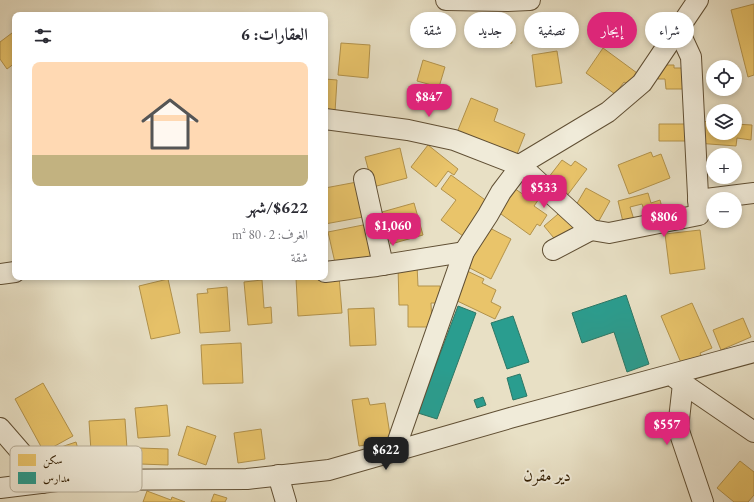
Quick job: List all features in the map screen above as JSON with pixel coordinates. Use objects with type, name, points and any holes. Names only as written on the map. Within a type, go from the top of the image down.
[{"type":"street","points":[[446,0],[530,0]]},
{"type":"street","points":[[690,12],[698,0]]},
{"type":"street","points":[[394,452],[464,252],[501,192],[523,163],[608,112],[642,83],[665,48]]},
{"type":"street","points":[[328,119],[408,130],[454,140],[521,166],[591,230],[609,233],[699,215],[691,57],[687,48]]},
{"type":"street","points":[[364,179],[383,265]]},
{"type":"street","points":[[698,200],[754,193]]},
{"type":"street","points":[[553,250],[591,230]]},
{"type":"street","points":[[328,272],[383,265],[464,252]]},
{"type":"street","points":[[0,274],[12,272]]},
{"type":"street","points":[[142,480],[247,479],[329,470],[510,418],[676,379],[754,352]]},
{"type":"street","points":[[676,379],[754,432]]},
{"type":"street","points":[[676,379],[678,428],[703,502]]},
{"type":"street","points":[[0,428],[16,446]]},
{"type":"street","points":[[278,475],[283,499]]},
{"type":"street","points":[[0,488],[10,487]]},
{"type":"building: سكن","points":[[754,4],[754,75],[748,77],[731,10]]},
{"type":"building: سكن","points":[[12,33],[12,65],[7,69],[0,59],[0,42]]},
{"type":"building: سكن","points":[[341,43],[370,45],[368,78],[338,75]]},
{"type":"building: سكن","points":[[603,48],[637,73],[629,85],[624,82],[615,94],[586,73]]},
{"type":"building: سكن","points":[[557,51],[562,83],[536,87],[532,55]]},
{"type":"building: سكن","points":[[423,60],[445,67],[439,87],[417,81]]},
{"type":"building: سكن","points":[[658,65],[674,65],[674,68],[687,68],[687,89],[666,89],[665,79],[658,79]]},
{"type":"building: سكن","points":[[328,79],[337,80],[335,112],[328,111]]},
{"type":"building: سكن","points":[[471,98],[498,109],[494,121],[525,134],[515,159],[456,135]]},
{"type":"building: سكن","points":[[698,121],[706,122],[706,140],[737,140],[736,146],[696,143]]},
{"type":"building: سكن","points":[[659,124],[694,124],[695,141],[659,141]]},
{"type":"building: سكن","points":[[742,124],[752,125],[751,140],[742,139]]},
{"type":"building: سكن","points":[[428,145],[458,169],[454,175],[448,171],[436,187],[411,167]]},
{"type":"building: سكن","points":[[400,148],[407,178],[373,187],[365,157]]},
{"type":"building: سكن","points":[[651,152],[653,157],[661,154],[670,178],[629,194],[618,165]]},
{"type":"building: سكن","points":[[562,160],[571,166],[575,161],[587,169],[566,197],[545,182]]},
{"type":"building: سكن","points":[[451,175],[488,202],[463,236],[441,220],[456,200],[441,189]]},
{"type":"building: سكن","points":[[357,182],[363,217],[328,223],[328,187]]},
{"type":"building: سكن","points":[[511,186],[524,195],[529,188],[541,196],[534,206],[547,215],[540,226],[537,224],[530,235],[494,209]]},
{"type":"building: سكن","points":[[586,188],[610,201],[596,226],[572,212]]},
{"type":"building: سكن","points":[[648,193],[651,203],[660,200],[664,215],[647,220],[642,204],[630,207],[635,223],[624,226],[618,201]]},
{"type":"building: سكن","points":[[414,203],[423,235],[391,244],[382,212]]},
{"type":"building: سكن","points":[[564,209],[578,226],[558,243],[544,226]]},
{"type":"building: سكن","points":[[368,224],[376,259],[336,267],[328,232]]},
{"type":"building: سكن","points":[[486,226],[511,239],[491,279],[466,266]]},
{"type":"building: سكن","points":[[700,230],[705,269],[670,274],[665,234]]},
{"type":"building: سكن","points":[[417,265],[418,286],[440,286],[441,303],[431,303],[432,327],[408,327],[408,305],[399,305],[398,266]]},
{"type":"building: سكن","points":[[465,270],[484,279],[482,283],[496,290],[491,302],[501,307],[495,319],[451,298]]},
{"type":"building: سكن","points":[[339,276],[342,313],[298,316],[296,280],[328,280],[328,277]]},
{"type":"building: سكن","points":[[168,280],[180,333],[151,339],[139,286]]},
{"type":"building: سكن","points":[[262,280],[264,308],[271,307],[272,323],[248,325],[244,282]]},
{"type":"building: سكن","points":[[227,287],[230,331],[200,333],[197,294],[208,293],[207,289]]},
{"type":"building: سكن","points":[[692,303],[712,348],[700,353],[702,357],[682,365],[661,316]]},
{"type":"building: سكن","points":[[374,308],[376,345],[350,346],[348,309]]},
{"type":"building: سكن","points":[[743,318],[751,337],[721,350],[713,330]]},
{"type":"building: سكن","points":[[241,343],[243,383],[203,384],[201,345]]},
{"type":"building: سكن","points":[[43,383],[73,436],[55,446],[41,446],[15,399]]},
{"type":"building: سكن","points":[[368,398],[370,405],[385,403],[391,441],[359,446],[352,400]]},
{"type":"building: سكن","points":[[167,405],[170,436],[138,438],[135,408]]},
{"type":"building: سكن","points":[[125,419],[127,446],[91,446],[89,421]]},
{"type":"building: سكن","points":[[187,426],[216,436],[206,465],[178,455]]},
{"type":"building: سكن","points":[[261,429],[265,459],[238,463],[234,433]]},
{"type":"building: سكن","points":[[76,442],[77,446],[64,446]]},
{"type":"building: سكن","points":[[142,448],[168,449],[168,465],[142,464]]},
{"type":"building: سكن","points":[[740,461],[754,472],[754,495],[748,502],[734,502],[717,488]]},
{"type":"building: سكن","points":[[147,491],[171,500],[172,497],[185,502],[143,502]]},
{"type":"building: سكن","points":[[214,494],[227,498],[225,502],[211,502]]},
{"type":"building: مدارس","points":[[626,295],[649,364],[627,372],[614,332],[582,343],[572,313]]},
{"type":"building: مدارس","points":[[458,306],[476,313],[437,419],[418,413]]},
{"type":"building: مدارس","points":[[513,316],[529,362],[507,369],[491,323]]},
{"type":"building: مدارس","points":[[520,374],[527,396],[513,400],[507,378]]},
{"type":"building: مدارس","points":[[483,397],[486,405],[477,408],[474,400]]},
{"type":"district","name":"دير مقرن","points":[[547,475]]}]
